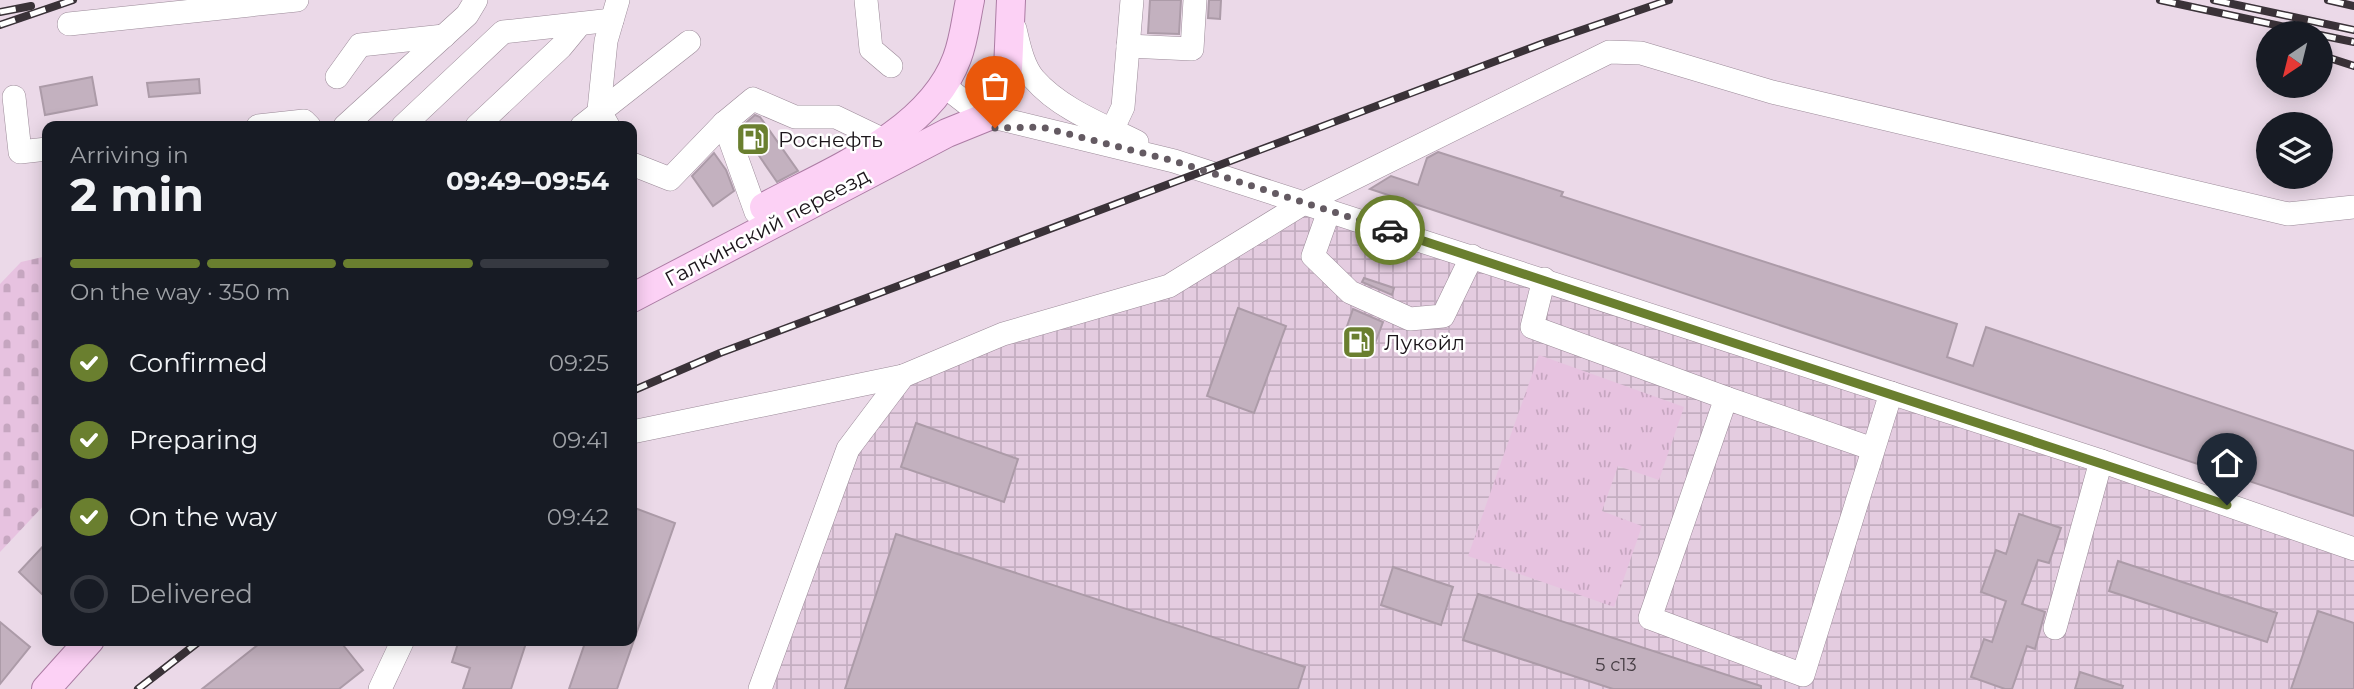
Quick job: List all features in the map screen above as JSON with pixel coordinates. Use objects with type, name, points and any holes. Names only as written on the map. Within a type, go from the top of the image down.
[{"type":"main road","name":"Галкинский переезд","points":[[637,274],[886,141],[926,107],[943,85],[957,58],[970,0]]},
{"type":"main road","points":[[989,116],[1007,93],[1010,4]]},
{"type":"main road","name":"Галкинский переезд","points":[[637,295],[947,133],[989,116]]},
{"type":"main road","points":[[46,689],[85,646]]},
{"type":"street","points":[[69,24],[297,0]]},
{"type":"street","points":[[350,121],[467,15],[476,0]]},
{"type":"street","points":[[866,0],[871,49],[891,66]]},
{"type":"street","points":[[1110,138],[1123,107],[1132,0]]},
{"type":"street","points":[[1128,46],[1192,49],[1195,0]]},
{"type":"street","points":[[1010,4],[1020,53],[1034,79],[1110,138]]},
{"type":"street","points":[[408,121],[503,32],[580,24],[615,10]]},
{"type":"street","points":[[596,121],[606,41],[615,10]]},
{"type":"street","points":[[482,121],[561,47],[580,24]]},
{"type":"street","points":[[337,76],[360,45],[444,36]]},
{"type":"street","points":[[596,121],[689,42]]},
{"type":"street","points":[[637,431],[903,376],[1003,334],[1169,286],[1304,203],[1601,56],[1619,51],[1641,53],[1772,92],[1947,135],[2288,214],[2354,208]]},
{"type":"street","points":[[943,85],[970,106],[989,116],[1019,125],[1110,138],[2101,461],[2354,549]]},
{"type":"street","points":[[14,97],[20,152],[42,150]]},
{"type":"street","points":[[637,166],[670,178],[724,123],[753,99],[795,117],[836,117],[886,141]]},
{"type":"street","points":[[724,123],[756,212]]},
{"type":"street","points":[[947,133],[1019,125]]},
{"type":"street","points":[[1329,211],[1313,256],[1350,292],[1410,319],[1443,316],[1472,256]]},
{"type":"street","points":[[1544,279],[1532,327],[1873,449]]},
{"type":"street","points":[[760,689],[848,449],[903,376]]},
{"type":"street","points":[[1726,398],[1650,618],[1803,675],[1891,393]]},
{"type":"street","points":[[2055,628],[2101,461]]},
{"type":"street","points":[[380,689],[400,646]]},
{"type":"shaded area","points":[[1306,209],[2354,558],[2354,689],[767,689],[854,450],[905,381],[1012,337],[1171,290]]},
{"type":"green space","points":[[979,75],[987,79],[991,87],[987,95],[979,99],[971,95],[967,87],[971,79]]},
{"type":"green space","points":[[42,257],[42,507],[0,552],[0,284],[21,262]]},
{"type":"green space","points":[[1539,355],[1684,407],[1659,480],[1618,466],[1602,511],[1642,526],[1614,607],[1468,556]]},
{"type":"building","points":[[1150,0],[1181,0],[1179,34],[1148,33]]},
{"type":"building","points":[[1209,0],[1221,0],[1220,19],[1208,18]]},
{"type":"building","points":[[92,77],[97,105],[45,115],[40,87]]},
{"type":"building","points":[[199,79],[200,93],[149,97],[147,83]]},
{"type":"building","points":[[755,115],[760,117],[798,171],[777,182],[740,128]]},
{"type":"building","points":[[1438,152],[1563,192],[1561,196],[1957,324],[1947,357],[1973,366],[1986,327],[2354,451],[2354,516],[1370,189],[1391,176],[1418,185],[1427,158]]},
{"type":"building","points":[[714,153],[726,170],[734,191],[713,206],[692,176]]},
{"type":"building","points":[[1364,278],[1394,288],[1392,295],[1362,282]]},
{"type":"building","points":[[1238,308],[1286,326],[1254,413],[1207,396]]},
{"type":"building","points":[[1353,309],[1383,322],[1374,346],[1367,343],[1365,349],[1350,343],[1352,338],[1344,335]]},
{"type":"building","points":[[916,423],[1018,459],[1004,502],[901,467]]},
{"type":"building","points":[[637,509],[675,523],[637,631]]},
{"type":"building","points":[[2019,514],[2061,528],[2049,563],[2038,560],[2022,604],[2045,612],[2035,649],[2027,646],[2012,689],[2005,689],[1971,677],[1984,639],[1992,642],[2006,601],[1981,592],[1996,550],[2006,554]]},
{"type":"building","points":[[896,534],[1305,667],[1298,689],[845,689]]},
{"type":"building","points":[[42,547],[42,594],[19,572]]},
{"type":"building","points":[[2118,561],[2277,613],[2267,642],[2109,591]]},
{"type":"building","points":[[1393,567],[1453,587],[1441,625],[1381,605]]},
{"type":"building","points":[[1478,594],[1761,686],[1761,689],[1613,689],[1463,640]]},
{"type":"building","points":[[2318,611],[2354,623],[2354,689],[2291,689]]},
{"type":"building","points":[[0,622],[30,647],[0,684]]},
{"type":"building","points":[[256,646],[344,646],[363,670],[339,689],[202,689]]},
{"type":"building","points":[[457,646],[525,646],[511,689],[463,689],[470,668],[452,662]]},
{"type":"building","points":[[584,646],[632,646],[617,689],[569,689]]},
{"type":"building","points":[[2080,672],[2123,686],[2122,689],[2075,689]]},
{"type":"railway","points":[[0,25],[73,0]]},
{"type":"railway","points":[[637,389],[720,353],[1544,43],[1669,0]]},
{"type":"railway","points":[[2160,0],[2257,21]]},
{"type":"railway","points":[[2214,0],[2354,30]]},
{"type":"railway","points":[[2328,0],[2354,6]]},
{"type":"railway","points":[[0,12],[31,6]]},
{"type":"railway","points":[[2333,38],[2354,42]]},
{"type":"railway","points":[[2333,59],[2354,66]]},
{"type":"railway","points":[[138,689],[193,646]]},
{"type":"way so far","points":[[995,128],[1019,125],[1041,127],[1174,161],[1390,230]]},
{"type":"place","name":"Роснефть","points":[[753,139]]},
{"type":"place","name":"Лукойл","points":[[1359,342]]},
{"type":"route","points":[[1390,230],[2227,505]]}]
